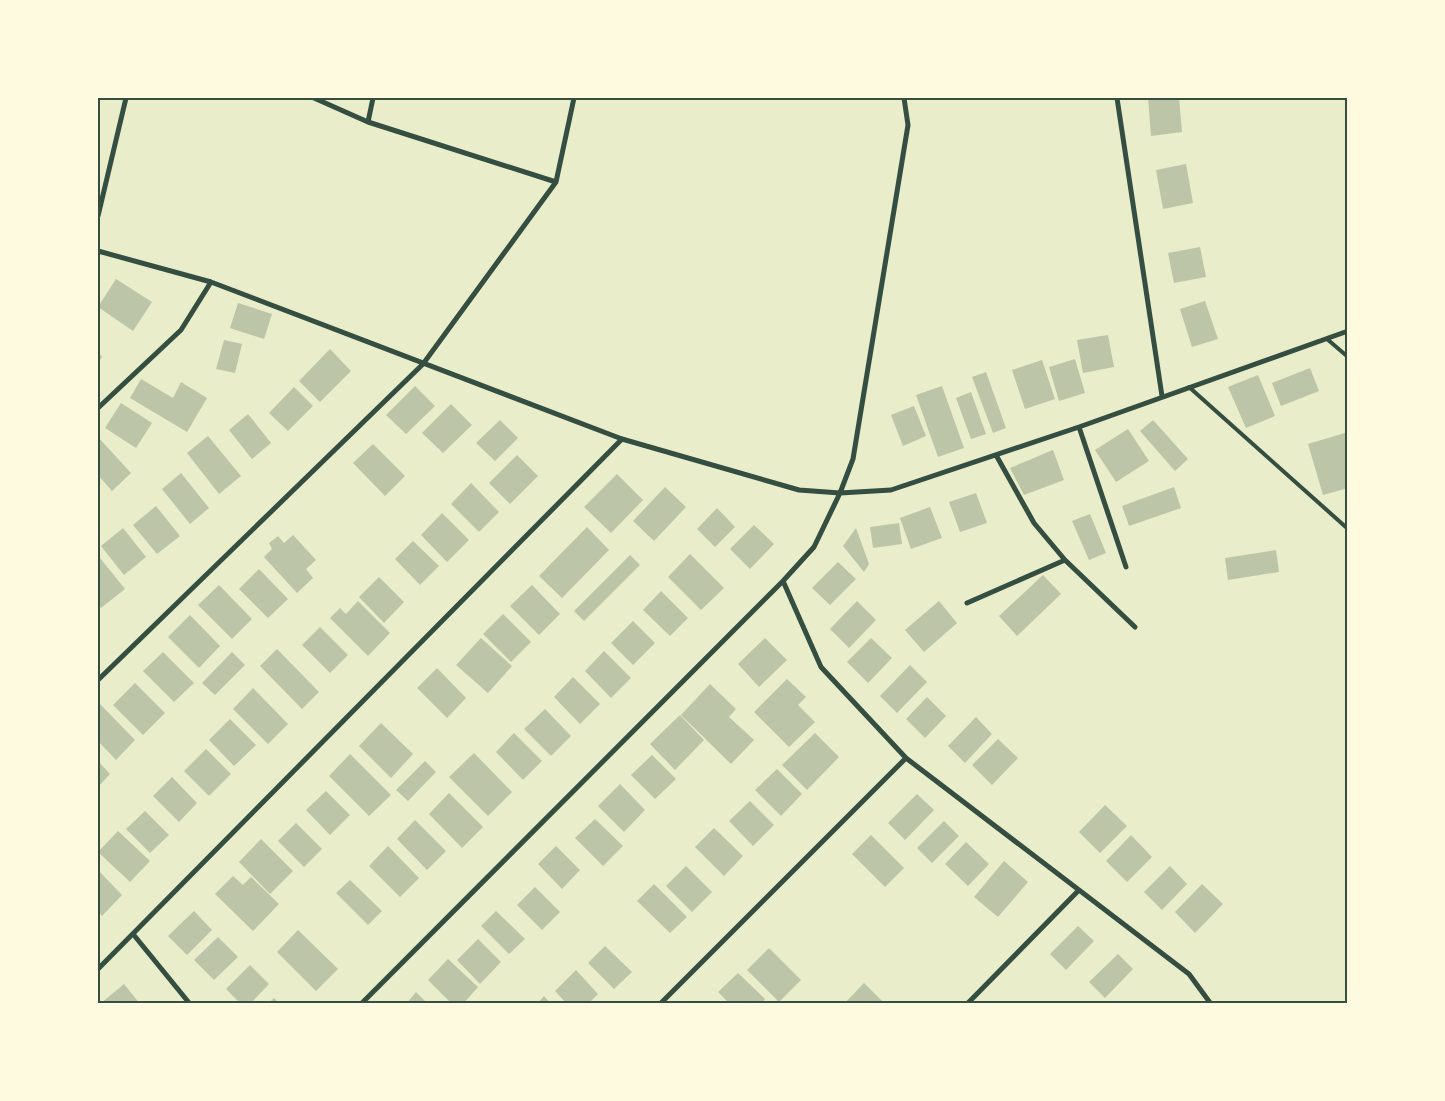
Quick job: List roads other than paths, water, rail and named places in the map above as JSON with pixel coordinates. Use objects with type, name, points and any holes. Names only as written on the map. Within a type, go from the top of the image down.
[{"type":"street","points":[[98,216],[126,98]]},
{"type":"street","points":[[314,98],[368,122],[556,182]]},
{"type":"street","points":[[368,122],[373,98]]},
{"type":"street","points":[[98,680],[423,364],[556,182],[574,98]]},
{"type":"street","points":[[361,1004],[783,580],[814,546],[840,493],[853,459],[908,125],[904,98]]},
{"type":"street","points":[[1117,98],[1162,396]]},
{"type":"street","points":[[98,251],[212,282],[622,439],[798,490],[840,493],[891,490],[1079,427],[1348,331]]},
{"type":"street","points":[[98,408],[181,330],[212,282]]},
{"type":"street","points":[[1079,427],[1126,567]]},
{"type":"street","points":[[98,969],[622,439]]},
{"type":"street","points":[[996,455],[1034,524],[1065,560],[1135,627]]},
{"type":"street","points":[[967,603],[1065,560]]},
{"type":"street","points":[[783,580],[821,667],[906,758],[1189,974],[1211,1004]]},
{"type":"street","points":[[660,1004],[906,758]]},
{"type":"street","points":[[967,1004],[1079,890]]},
{"type":"street","points":[[133,934],[190,1004]]},
{"type":"lane","points":[[1327,339],[1348,357]]},
{"type":"lane","points":[[1189,387],[1348,529]]}]
